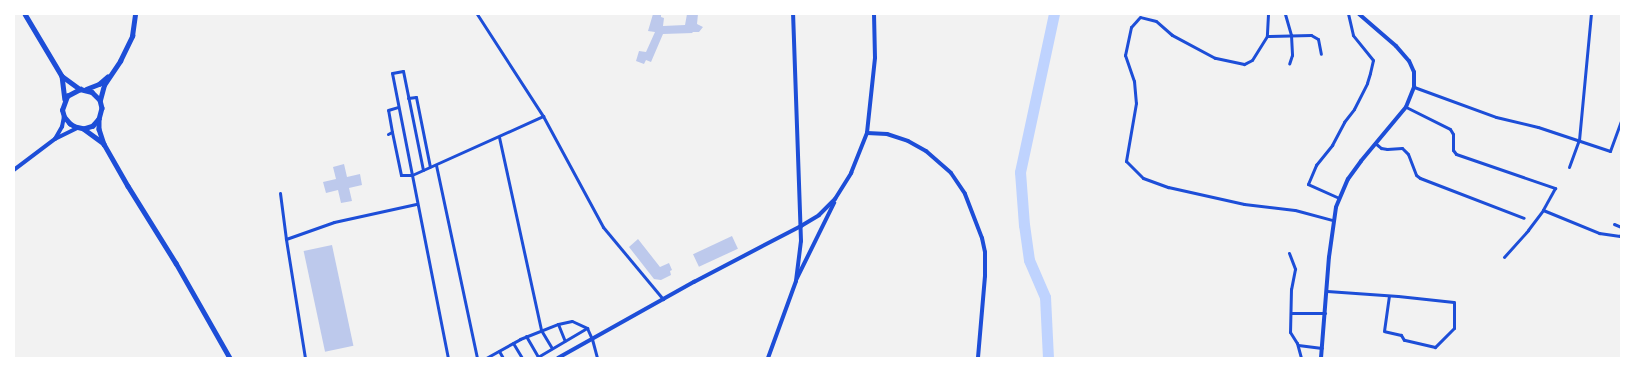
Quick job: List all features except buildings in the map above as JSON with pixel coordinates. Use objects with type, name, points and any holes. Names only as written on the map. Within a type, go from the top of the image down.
[{"type":"main road","points":[[25,14],[62,76],[65,99]]},
{"type":"main road","points":[[100,100],[110,74],[120,61],[132,36],[135,14]]},
{"type":"main road","points":[[794,14],[801,226],[796,281]]},
{"type":"main road","points":[[1321,358],[1333,220],[1339,198],[1348,179],[1406,107],[1414,87],[1414,72],[1409,61],[1396,46],[1359,14]]},
{"type":"main road","points":[[104,144],[81,128],[70,124],[64,117],[62,106],[65,99],[70,94],[95,86],[110,74]]},
{"type":"main road","points":[[62,76],[82,89],[95,94],[100,100],[102,108],[99,119],[99,129],[104,144],[128,186],[176,263],[230,358]]},
{"type":"main road","points":[[81,128],[93,126],[99,119]]},
{"type":"main road","points":[[768,358],[796,281],[836,199],[851,172],[868,133],[887,134],[908,141],[926,151],[951,173],[965,194],[978,225],[985,252],[984,305],[978,358]]},
{"type":"main road","points":[[801,226],[819,215],[836,199]]},
{"type":"street","points":[[477,14],[543,116],[603,227],[663,299]]},
{"type":"street","points":[[868,133],[875,58],[874,14]]},
{"type":"street","points":[[1268,14],[1267,36],[1252,60],[1244,64],[1235,64],[1215,58],[1191,47],[1172,35],[1156,21],[1140,17],[1131,27],[1124,55],[1134,81],[1136,103],[1126,161],[1143,178],[1168,187],[1244,204],[1295,210],[1333,220]]},
{"type":"street","points":[[1285,14],[1291,35],[1292,55],[1289,64]]},
{"type":"street","points":[[1339,198],[1308,184],[1316,165],[1332,145],[1344,122],[1354,109],[1370,74],[1373,60],[1353,35],[1348,14]]},
{"type":"street","points":[[1568,166],[1579,140],[1591,14]]},
{"type":"street","points":[[1267,36],[1308,34],[1315,36],[1322,54]]},
{"type":"street","points":[[423,170],[403,71],[392,73],[412,175],[416,204],[448,358]]},
{"type":"street","points":[[1414,87],[1496,117],[1538,127],[1610,151],[1621,121]]},
{"type":"street","points":[[408,98],[416,96],[430,167]]},
{"type":"street","points":[[398,107],[388,110],[401,175],[412,175],[543,116]]},
{"type":"street","points":[[1406,107],[1450,129],[1453,134],[1453,150],[1456,154],[1555,188],[1543,210],[1528,230],[1504,257]]},
{"type":"street","points":[[56,139],[62,127],[64,117]]},
{"type":"street","points":[[14,170],[56,139],[81,128]]},
{"type":"street","points":[[388,134],[392,132]]},
{"type":"street","points":[[499,137],[541,330],[552,348]]},
{"type":"street","points":[[1375,144],[1381,148],[1387,149],[1402,148],[1408,154],[1416,175],[1420,178],[1524,218]]},
{"type":"street","points":[[436,165],[477,358]]},
{"type":"street","points":[[280,193],[305,358]]},
{"type":"street","points":[[286,239],[334,222],[416,204]]},
{"type":"street","points":[[1543,210],[1600,233],[1620,236],[1621,234]]},
{"type":"street","points":[[1614,224],[1621,227]]},
{"type":"street","points":[[558,358],[663,299],[801,226]]},
{"type":"street","points":[[1289,253],[1295,269],[1291,289],[1292,313],[1290,332],[1298,345],[1301,358]]},
{"type":"street","points":[[1327,291],[1389,296],[1454,302],[1454,328],[1435,347],[1404,340],[1401,335],[1384,331],[1389,296]]},
{"type":"street","points":[[1292,313],[1325,313]]},
{"type":"street","points":[[486,358],[526,336],[558,324],[572,321],[587,328],[592,339],[597,358]]},
{"type":"street","points":[[558,324],[565,342]]},
{"type":"street","points":[[526,336],[537,357],[587,328]]},
{"type":"street","points":[[513,343],[522,358]]},
{"type":"street","points":[[1298,345],[1322,348]]},
{"type":"street","points":[[499,351],[503,358]]},
{"type":"waterway","points":[[1048,358],[1045,297],[1029,260],[1024,225],[1020,172],[1054,14]]}]
